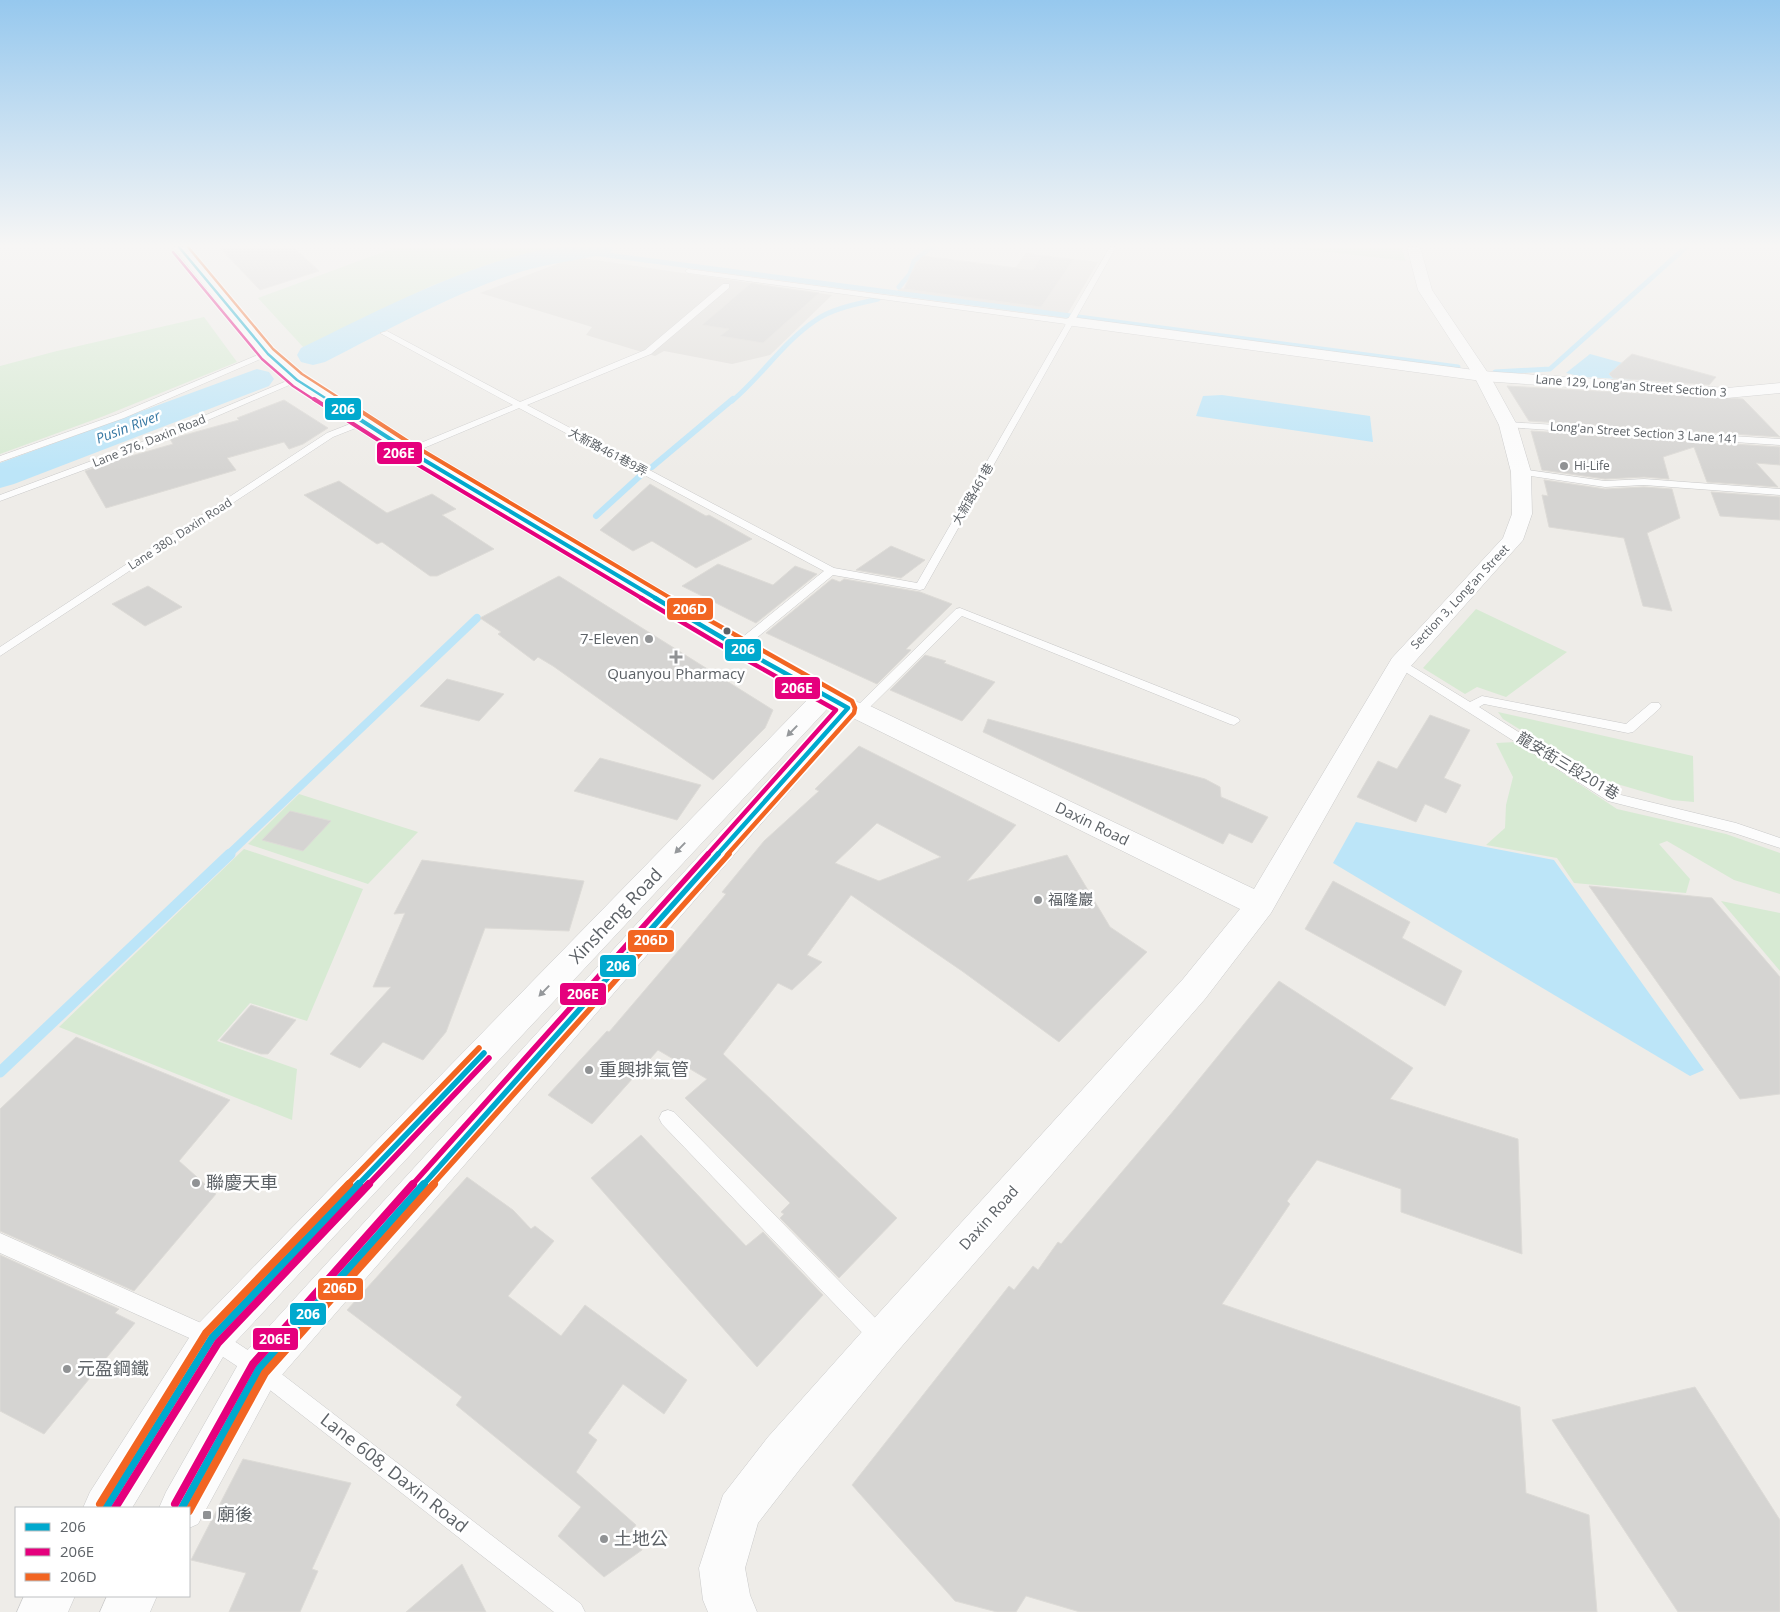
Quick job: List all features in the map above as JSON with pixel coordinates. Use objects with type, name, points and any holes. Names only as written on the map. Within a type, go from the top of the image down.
[{"type":"street","name":"Daxin Road","points":[[241,322],[270,356],[296,379],[410,451],[738,647],[844,705],[1260,905],[1194,989],[882,1339],[784,1453],[739,1511],[722,1568],[724,1607]]},
{"type":"street","name":"Lane 129, Long'an Street Section 3","points":[[1073,322],[1482,376],[1727,393],[1780,388]]},
{"type":"street","name":"Section 3, Long'an Street","points":[[1260,905],[1400,662],[1513,540],[1522,514],[1522,472],[1508,424],[1482,376],[1445,322]]},
{"type":"street","points":[[1760,391],[1780,406]]},
{"type":"street","name":"Xinsheng Road","points":[[107,1507],[212,1338],[844,705]]},
{"type":"street","name":"Xinsheng Road","points":[[183,1507],[260,1369],[844,705]]},
{"type":"street","points":[[41,1612],[51,1597]]},
{"type":"street","points":[[124,1612],[132,1597]]},
{"type":"lane","points":[[410,451],[648,352],[683,322]]},
{"type":"lane","name":"大新路461巷","points":[[831,571],[920,587],[1071,322]]},
{"type":"lane","name":"大新路461巷9弄","points":[[384,333],[831,571]]},
{"type":"lane","points":[[0,459],[121,416],[270,356]]},
{"type":"lane","name":"Lane 376, Daxin Road","points":[[0,498],[140,446],[296,379]]},
{"type":"lane","name":"Lane 380, Daxin Road","points":[[0,652],[330,435],[363,422]]},
{"type":"lane","name":"Long'an Street Section 3 Lane 141","points":[[1508,424],[1780,442]]},
{"type":"lane","points":[[1522,472],[1605,484],[1644,482],[1780,492]]},
{"type":"lane","points":[[738,647],[831,571]]},
{"type":"lane","points":[[844,705],[960,611],[1234,721]]},
{"type":"lane","name":"龍安街三段201巷","points":[[1400,662],[1472,706],[1613,798],[1736,828],[1780,843]]},
{"type":"lane","points":[[1472,706],[1482,700],[1628,730],[1655,706]]},
{"type":"lane","points":[[668,1118],[882,1339]]},
{"type":"lane","name":"Lane 608, Daxin Road","points":[[0,1243],[212,1338],[260,1369],[573,1612]]},
{"type":"shaded area","points":[[576,322],[804,322],[770,355],[732,364],[664,351],[655,356],[586,335],[592,327]]},
{"type":"green space","points":[[181,322],[208,322],[237,362],[104,416],[0,454],[0,366]]},
{"type":"green space","points":[[280,322],[357,322],[304,348]]},
{"type":"green space","points":[[1476,609],[1567,652],[1506,697],[1477,687],[1465,694],[1423,668]]},
{"type":"green space","points":[[1498,712],[1693,756],[1694,802],[1672,800],[1600,779],[1503,719]]},
{"type":"green space","points":[[1516,742],[1617,809],[1726,834],[1780,853],[1780,894],[1734,880],[1667,841],[1659,844],[1690,879],[1686,893],[1574,883],[1557,858],[1486,845],[1505,828],[1506,805],[1513,777],[1496,743]]},
{"type":"green space","points":[[299,794],[418,832],[368,884],[248,844]]},
{"type":"green space","points":[[244,849],[363,889],[307,1021],[250,1003],[217,1041],[297,1069],[292,1120],[59,1027]]},
{"type":"green space","points":[[1721,901],[1780,913],[1780,971]]},
{"type":"water","points":[[1590,354],[1695,383],[1583,377],[1566,373]]},
{"type":"water","points":[[1222,395],[1370,416],[1373,442],[1196,416],[1203,396]]},
{"type":"water","points":[[1356,822],[1554,860],[1704,1070],[1690,1076],[1333,863]]},
{"type":"building","points":[[705,322],[786,322],[763,343],[720,336],[729,329],[702,325]]},
{"type":"building","points":[[1632,354],[1716,377],[1709,385],[1613,378],[1609,374]]},
{"type":"building","points":[[1507,386],[1743,399],[1780,437],[1529,421]]},
{"type":"building","points":[[284,400],[328,428],[303,444],[289,449],[284,442],[227,458],[236,470],[106,508],[85,471],[173,444],[170,439],[239,420],[237,418]]},
{"type":"building","points":[[1531,431],[1780,447],[1780,465],[1756,463],[1778,487],[1707,482],[1694,447],[1663,457],[1669,479],[1644,477],[1605,479],[1542,470]]},
{"type":"building","points":[[1544,480],[1605,489],[1644,487],[1672,489],[1680,518],[1647,533],[1672,611],[1643,606],[1624,538],[1549,527],[1542,495],[1548,496]]},
{"type":"building","points":[[339,481],[387,513],[432,494],[456,509],[442,515],[494,549],[437,576],[430,576],[382,542],[377,544],[304,495]]},
{"type":"building","points":[[650,484],[706,516],[709,515],[752,539],[696,568],[652,541],[633,551],[600,530]]},
{"type":"building","points":[[1711,492],[1780,497],[1780,520],[1720,516]]},
{"type":"building","points":[[891,546],[925,560],[901,578],[856,570]]},
{"type":"building","points":[[718,564],[773,585],[795,566],[817,574],[756,623],[682,586]]},
{"type":"building","points":[[559,576],[773,710],[765,728],[713,780],[553,666],[538,657],[534,661],[498,634],[501,632],[480,618]]},
{"type":"building","points":[[832,579],[840,582],[844,579],[920,592],[952,604],[906,649],[911,650],[877,684],[766,633]]},
{"type":"building","points":[[148,586],[182,607],[145,626],[112,604]]},
{"type":"building","points":[[925,655],[946,661],[944,663],[995,682],[962,721],[890,690]]},
{"type":"building","points":[[447,679],[504,694],[479,721],[420,706]]},
{"type":"building","points":[[1430,715],[1470,730],[1444,778],[1461,785],[1446,813],[1425,804],[1416,822],[1357,797],[1378,761],[1397,769]]},
{"type":"building","points":[[988,719],[1205,779],[1220,787],[1221,797],[1268,817],[1252,843],[1229,833],[1223,844],[983,732]]},
{"type":"building","points":[[859,746],[1016,825],[967,881],[1067,855],[1110,927],[1147,952],[1059,1042],[962,971],[851,895],[807,955],[822,962],[792,990],[778,983],[723,1054],[897,1218],[839,1278],[780,1218],[784,1214],[781,1212],[790,1203],[685,1098],[707,1079],[658,1050],[592,1124],[548,1095],[607,1031],[609,1032],[726,894],[722,892],[764,841],[819,791],[815,789]],"holes":[[[877,823],[941,857],[879,881],[835,863]]]},
{"type":"building","points":[[600,758],[701,785],[677,820],[574,791]]},
{"type":"building","points":[[290,811],[331,821],[303,851],[262,840]]},
{"type":"building","points":[[422,860],[584,881],[569,931],[485,928],[446,1032],[423,1060],[383,1042],[360,1068],[330,1054],[391,987],[373,987],[405,913],[394,914]]},
{"type":"building","points":[[1333,881],[1410,922],[1402,938],[1462,971],[1445,1006],[1305,929]]},
{"type":"building","points":[[1589,886],[1712,898],[1780,977],[1780,1094],[1740,1099]]},
{"type":"building","points":[[1279,981],[1413,1068],[1390,1099],[1518,1139],[1522,1254],[1401,1212],[1401,1189],[1317,1160],[1287,1201],[1290,1204],[1222,1304],[1520,1407],[1526,1493],[1589,1515],[1597,1612],[1080,1612],[1026,1596],[1016,1612],[997,1612],[955,1601],[852,1485],[1009,1286],[1014,1290],[1033,1266],[1038,1270],[1058,1242],[1061,1244],[1170,1115]]},
{"type":"building","points":[[251,1005],[296,1020],[268,1054],[261,1054],[220,1040]]},
{"type":"building","points":[[76,1037],[230,1100],[179,1161],[216,1194],[134,1291],[0,1231],[0,1109]]},
{"type":"building","points":[[641,1135],[746,1246],[763,1232],[823,1295],[757,1367],[591,1178]]},
{"type":"building","points":[[467,1177],[513,1210],[531,1229],[535,1226],[554,1241],[508,1296],[561,1336],[585,1305],[687,1380],[664,1414],[623,1384],[588,1433],[597,1440],[576,1472],[636,1525],[634,1528],[642,1550],[604,1577],[558,1536],[581,1507],[456,1405],[462,1397],[347,1310]]},
{"type":"building","points":[[0,1255],[119,1309],[115,1313],[135,1323],[44,1434],[0,1411]]},
{"type":"building","points":[[1695,1387],[1780,1520],[1780,1612],[1678,1612],[1552,1420]]},
{"type":"building","points":[[243,1459],[351,1483],[312,1569],[318,1571],[300,1612],[229,1612],[246,1573],[191,1560]]},
{"type":"building","points":[[462,1564],[486,1612],[406,1612]]},
{"type":"waterway","points":[[313,355],[379,322]]},
{"type":"waterway","points":[[732,401],[793,338],[813,322]]},
{"type":"waterway","points":[[1118,322],[1458,367]]},
{"type":"waterway","points":[[1495,372],[1550,369],[1602,322]]},
{"type":"waterway","name":"Pusin River","points":[[0,476],[257,379]]},
{"type":"waterway","points":[[652,467],[733,399]]},
{"type":"waterway","points":[[596,516],[641,475]]},
{"type":"waterway","points":[[228,855],[477,618]]},
{"type":"waterway","points":[[0,1072],[230,854]]},
{"type":"transit line","name":"206E","points":[[175,1504],[253,1364],[836,710],[734,653],[405,457],[293,386],[262,359],[231,322]]},
{"type":"transit line","name":"206","points":[[183,1507],[259,1369],[848,708],[738,647],[409,451],[297,380],[268,354],[242,322]]},
{"type":"transit line","name":"206D","points":[[190,1509],[265,1373],[854,713],[855,708],[852,701],[742,640],[413,445],[302,374],[273,349],[251,322]]},
{"type":"transit line","name":"206D","points":[[100,1504],[206,1333],[479,1048]]},
{"type":"transit line","name":"206","points":[[107,1507],[212,1338],[484,1053]]},
{"type":"transit line","name":"206E","points":[[116,1507],[218,1343],[489,1058]]},
{"type":"place","name":"Hi-Life","points":[[1564,466]]},
{"type":"place","name":"7-Eleven","points":[[649,639]]},
{"type":"place","name":"Quanyou Pharmacy","points":[[676,657]]},
{"type":"place","name":"福隆巖","points":[[1038,900]]},
{"type":"place","name":"重興排氣管","points":[[589,1070]]},
{"type":"place","name":"聯慶天車","points":[[196,1183]]},
{"type":"place","name":"元盈鋼鐵","points":[[67,1369]]},
{"type":"place","name":"廟後","points":[[207,1515]]},
{"type":"place","name":"土地公","points":[[604,1539]]}]
